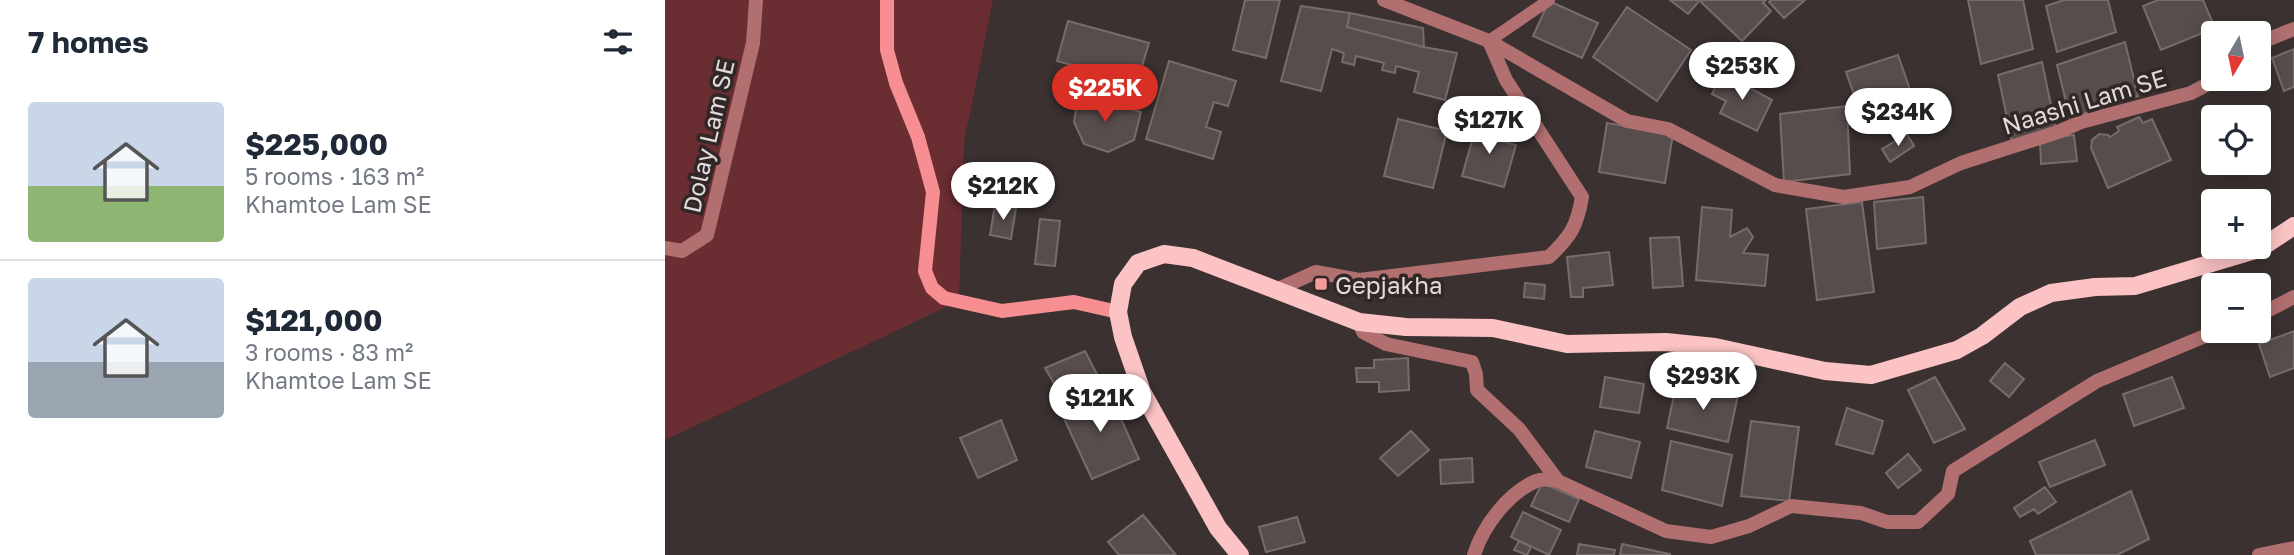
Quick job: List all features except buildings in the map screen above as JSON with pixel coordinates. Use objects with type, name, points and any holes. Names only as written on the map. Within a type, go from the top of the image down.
[{"type":"main road","points":[[1240,555],[1218,528],[1142,392],[1123,337],[1118,312],[1123,284],[1138,263],[1164,254],[1193,258],[1359,322],[1406,327],[1493,328],[1567,344],[1679,343],[1715,347],[1825,371],[1871,375],[1957,350],[1982,336],[2020,307],[2051,293],[2095,287],[2135,286],[2259,249],[2294,226]]},
{"type":"street","name":"Dolay Lam SE","points":[[665,248],[683,251],[707,235],[753,43],[756,0]]},
{"type":"street","points":[[887,0],[887,50],[896,83],[918,137],[933,192],[925,271],[932,288],[944,298],[1002,311],[1074,302],[1118,312]]},
{"type":"street","name":"Naashi Lam SE","points":[[1384,0],[1489,41],[1627,121],[1668,129],[1775,185],[1844,197],[1910,187],[1961,163],[2081,122],[2191,93],[2201,88]]},
{"type":"street","points":[[2271,38],[2294,29]]},
{"type":"street","points":[[1276,290],[1316,272],[1359,281],[1549,257],[1566,241],[1578,222],[1583,197],[1506,80],[1489,41]]},
{"type":"street","points":[[2271,309],[2294,297]]},
{"type":"street","points":[[1359,322],[1363,332],[1386,344],[1472,362],[1477,390],[1519,429],[1558,481]]},
{"type":"street","points":[[1474,555],[1479,540],[1509,500],[1544,479],[1558,481],[1666,531],[1692,536],[1711,537],[1749,526],[1791,506],[1861,513],[1887,522],[1918,522],[1948,494],[1953,471],[2097,382],[2201,338]]},
{"type":"street","points":[[2259,555],[2294,548]]},
{"type":"lane","points":[[1489,41],[1549,0]]},
{"type":"shaded area","points":[[665,0],[993,0],[964,142],[959,301],[665,440]]},
{"type":"place","name":"Gepjakha","points":[[1321,284]]}]
